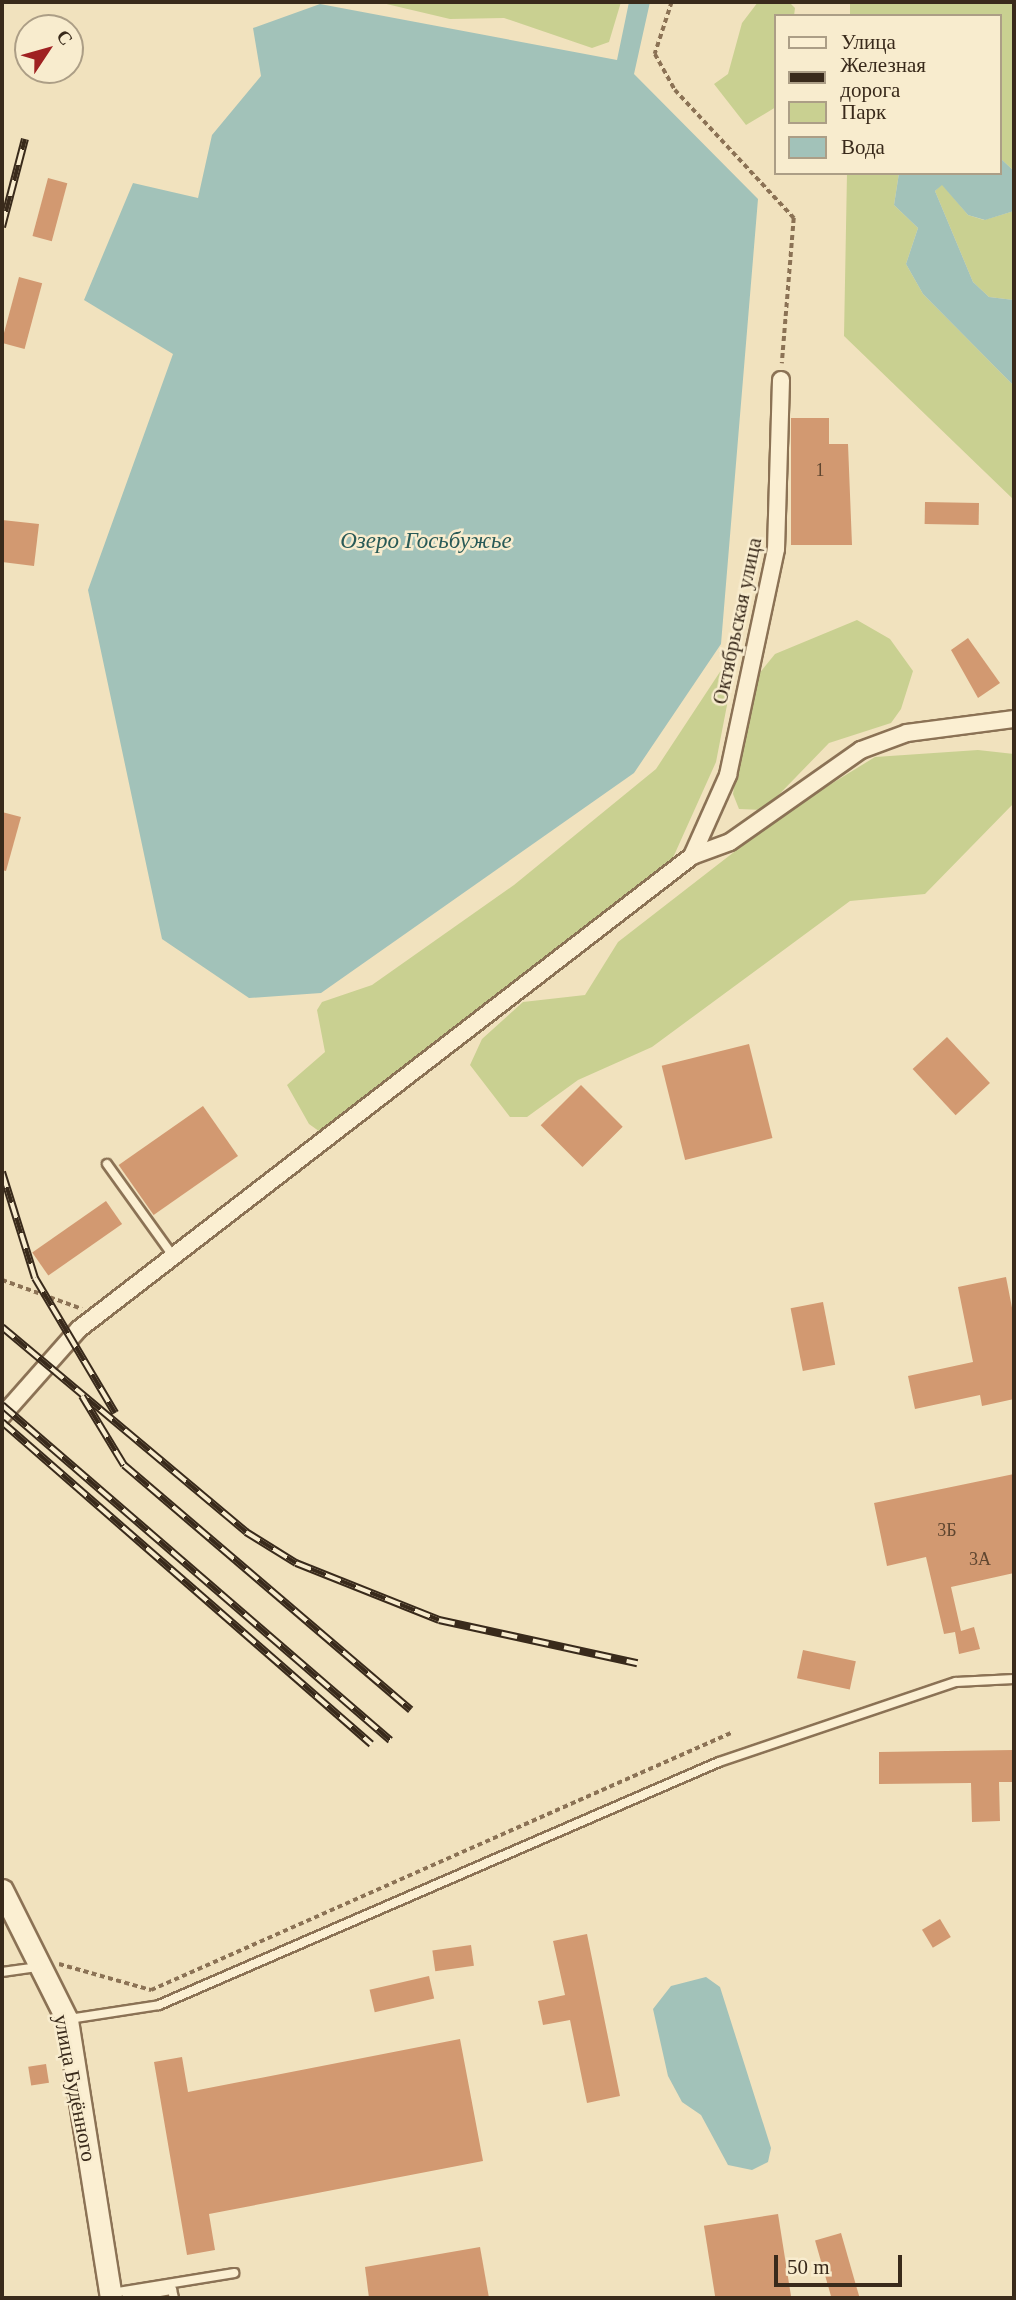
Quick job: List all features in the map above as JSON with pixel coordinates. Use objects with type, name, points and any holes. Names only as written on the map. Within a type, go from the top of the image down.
[{"type":"street","name":"Октябрьская улица","points":[[692,856],[728,775],[776,549],[781,380]]},
{"type":"street","points":[[2,1416],[38,1367],[97,1314],[692,856],[730,842],[861,750],[907,733],[1014,719]]},
{"type":"street","name":"улица Будённого","points":[[2,1891],[47,1964],[66,2020],[116,2297]]},
{"type":"lane","points":[[107,1164],[173,1256]]},
{"type":"lane","points":[[66,2020],[159,2005],[719,1762],[956,1682],[1014,1679]]},
{"type":"lane","points":[[2,1972],[47,1964]]},
{"type":"lane","points":[[116,2297],[234,2273]]},
{"type":"lane","points":[[116,2297],[173,2290],[174,2298]]},
{"type":"path","points":[[672,2],[655,54],[676,90],[794,218],[781,380]]},
{"type":"path","points":[[2,1280],[97,1314]]},
{"type":"path","points":[[47,1964],[151,1990],[733,1732]]},
{"type":"green space","points":[[378,2],[621,2],[609,42],[592,48],[504,18],[450,19]]},
{"type":"green space","points":[[758,2],[789,2],[795,8],[794,14],[774,14],[774,108],[746,125],[714,84],[728,74],[742,23]]},
{"type":"green space","points":[[850,2],[1014,2],[1014,171],[1002,160],[1002,14],[850,14]]},
{"type":"green space","points":[[847,175],[899,175],[894,205],[918,228],[906,264],[923,294],[1014,386],[1014,500],[844,336]]},
{"type":"green space","points":[[942,184],[968,215],[984,220],[1014,211],[1014,300],[989,297],[973,282],[935,191]]},
{"type":"green space","points":[[857,620],[890,639],[913,671],[901,709],[891,723],[829,743],[764,810],[739,809],[733,794],[744,716],[758,675],[775,654]]},
{"type":"green space","points":[[739,643],[716,762],[667,871],[323,1134],[309,1124],[287,1085],[325,1052],[317,1010],[322,1002],[372,985],[514,885],[656,769]]},
{"type":"green space","points":[[978,750],[1014,754],[1014,803],[925,894],[850,901],[652,1047],[578,1080],[527,1117],[510,1117],[470,1065],[482,1039],[523,1002],[585,995],[618,942],[787,811],[875,757]]},
{"type":"water","name":"Озеро Госьбужье","points":[[629,2],[650,2],[634,74],[758,199],[721,644],[634,773],[321,993],[249,998],[162,939],[88,590],[173,354],[84,300],[133,183],[198,198],[212,135],[261,76],[253,28],[320,4],[617,60]]},
{"type":"water","points":[[1002,160],[1014,171],[1014,211],[985,220],[968,215],[942,185],[935,191],[973,282],[989,297],[1014,300],[1014,386],[923,294],[906,264],[918,228],[894,205],[899,175],[1002,175]]},
{"type":"water","points":[[706,1977],[720,1987],[771,2148],[768,2162],[752,2170],[728,2165],[701,2115],[682,2102],[668,2076],[653,2009],[671,1986]]},
{"type":"building","points":[[48,178],[67,183],[52,241],[32,236]]},
{"type":"building","points":[[19,277],[42,283],[25,349],[2,343]]},
{"type":"building","points":[[791,418],[829,418],[829,444],[848,444],[852,545],[791,545]]},
{"type":"building","points":[[925,502],[979,503],[979,525],[925,524]]},
{"type":"building","points":[[2,520],[39,524],[34,566],[2,562]]},
{"type":"building","points":[[968,638],[1000,683],[978,698],[951,650]]},
{"type":"building","points":[[2,812],[21,817],[6,871],[2,870]]},
{"type":"building","points":[[947,1037],[990,1083],[956,1115],[913,1069]]},
{"type":"building","points":[[749,1044],[772,1138],[685,1160],[662,1066]]},
{"type":"building","points":[[581,1085],[623,1127],[582,1167],[541,1125]]},
{"type":"building","points":[[203,1106],[238,1156],[154,1215],[119,1165]]},
{"type":"building","points":[[106,1201],[122,1224],[48,1276],[32,1253]]},
{"type":"building","points":[[1006,1277],[1014,1318],[1014,1399],[982,1406],[980,1395],[915,1409],[908,1376],[973,1362],[958,1287]]},
{"type":"building","points":[[823,1302],[835,1365],[803,1371],[791,1308]]},
{"type":"building","points":[[1014,1474],[1014,1573],[951,1587],[961,1631],[974,1627],[980,1649],[959,1654],[955,1632],[944,1634],[926,1557],[887,1566],[874,1503]]},
{"type":"building","points":[[803,1650],[856,1661],[850,1690],[797,1678]]},
{"type":"building","points":[[1014,1750],[1014,1782],[999,1782],[1000,1821],[972,1822],[971,1783],[879,1784],[879,1752]]},
{"type":"building","points":[[940,1919],[951,1937],[933,1948],[922,1930]]},
{"type":"building","points":[[587,1934],[620,2096],[587,2103],[570,2020],[543,2025],[538,2001],[565,1995],[553,1941]]},
{"type":"building","points":[[471,1945],[474,1966],[435,1971],[432,1950]]},
{"type":"building","points":[[429,1976],[434,1998],[375,2012],[370,1990]]},
{"type":"building","points":[[460,2039],[483,2161],[209,2214],[215,2250],[187,2255],[154,2062],[182,2057],[188,2092]]},
{"type":"building","points":[[46,2064],[49,2083],[31,2086],[28,2067]]},
{"type":"building","points":[[778,2214],[791,2298],[715,2298],[704,2226]]},
{"type":"building","points":[[841,2233],[860,2298],[832,2298],[815,2240]]},
{"type":"building","points":[[480,2247],[489,2298],[369,2298],[365,2267]]},
{"type":"railway","points":[[2,227],[25,139]]},
{"type":"railway","points":[[2,1172],[35,1278],[115,1413]]},
{"type":"railway","points":[[2,1327],[246,1532],[296,1563],[439,1620],[637,1663]]},
{"type":"railway","points":[[82,1396],[124,1465],[411,1710]]},
{"type":"railway","points":[[2,1405],[390,1740]]},
{"type":"railway","points":[[2,1422],[371,1744]]}]
